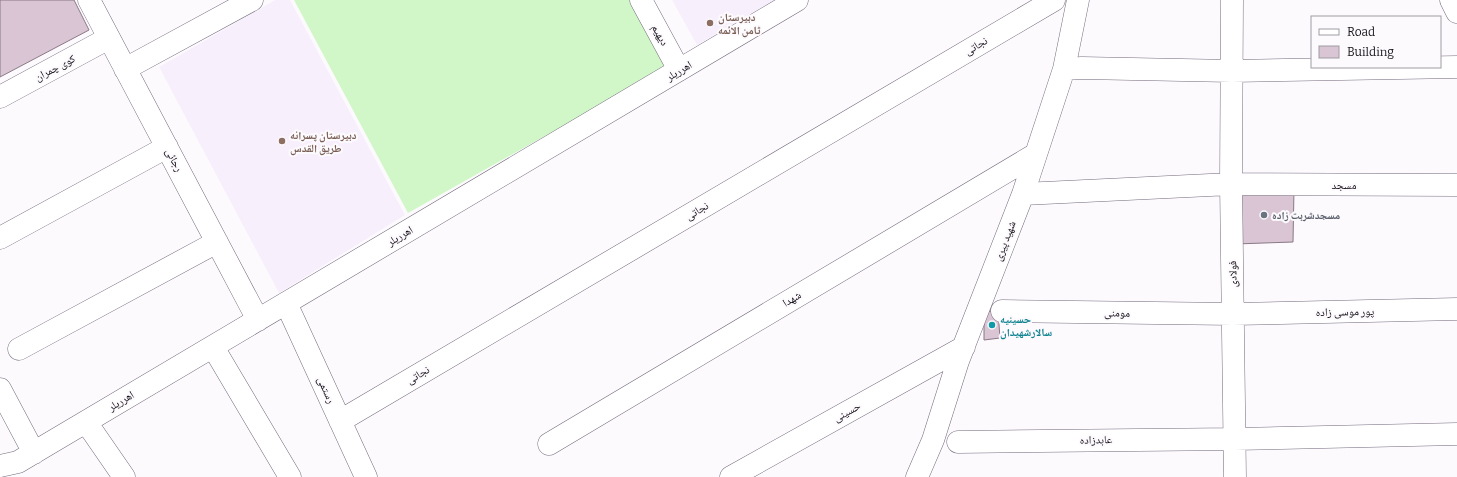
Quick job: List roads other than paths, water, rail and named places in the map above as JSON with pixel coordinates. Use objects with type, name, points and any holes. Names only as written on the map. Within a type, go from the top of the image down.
[{"type":"street","name":"رجائی","points":[[89,0],[258,320]]},
{"type":"street","points":[[125,69],[252,0]]},
{"type":"street","name":"دیهیم","points":[[641,0],[679,70]]},
{"type":"street","name":"اهرریلر","points":[[0,466],[18,462],[34,453],[797,0]]},
{"type":"street","name":"نجاتی","points":[[340,421],[1054,0]]},
{"type":"street","name":"شهید پیری","points":[[918,477],[933,440],[964,347],[1023,194],[1064,69],[1078,0]]},
{"type":"street","name":"فولادی","points":[[1232,0],[1231,184],[1235,477]]},
{"type":"street","points":[[1451,0],[1457,12]]},
{"type":"street","name":"کوی چمران","points":[[0,97],[109,38]]},
{"type":"street","points":[[1441,67],[1457,67]]},
{"type":"street","points":[[1064,69],[1082,68],[1232,71],[1401,68]]},
{"type":"street","points":[[0,238],[167,147]]},
{"type":"street","name":"شهدا","points":[[549,444],[1036,154]]},
{"type":"street","name":"مسجد","points":[[1023,194],[1231,184],[1457,186]]},
{"type":"street","points":[[19,349],[217,242]]},
{"type":"street","name":"رستمی","points":[[286,303],[366,477]]},
{"type":"street","name":"پور موسی زاده","points":[[1233,314],[1457,309]]},
{"type":"street","name":"مومنی","points":[[1002,311],[1233,314]]},
{"type":"street","points":[[213,347],[290,477]]},
{"type":"street","name":"حسینی","points":[[731,477],[964,347]]},
{"type":"street","points":[[0,389],[34,453]]},
{"type":"street","points":[[86,422],[124,477]]},
{"type":"street","name":"عابدزاده","points":[[958,442],[1235,439],[1457,434]]},
{"type":"place","name":"دبیرستان ثامن الائمه","points":[[710,23]]},
{"type":"place","name":"دبیرستان پسرانه طریق القدس","points":[[282,141]]},
{"type":"place","name":"مسجدشربت زاده","points":[[1264,215]]},
{"type":"place","name":"حسینیه سالارشهیدان","points":[[992,325]]}]
